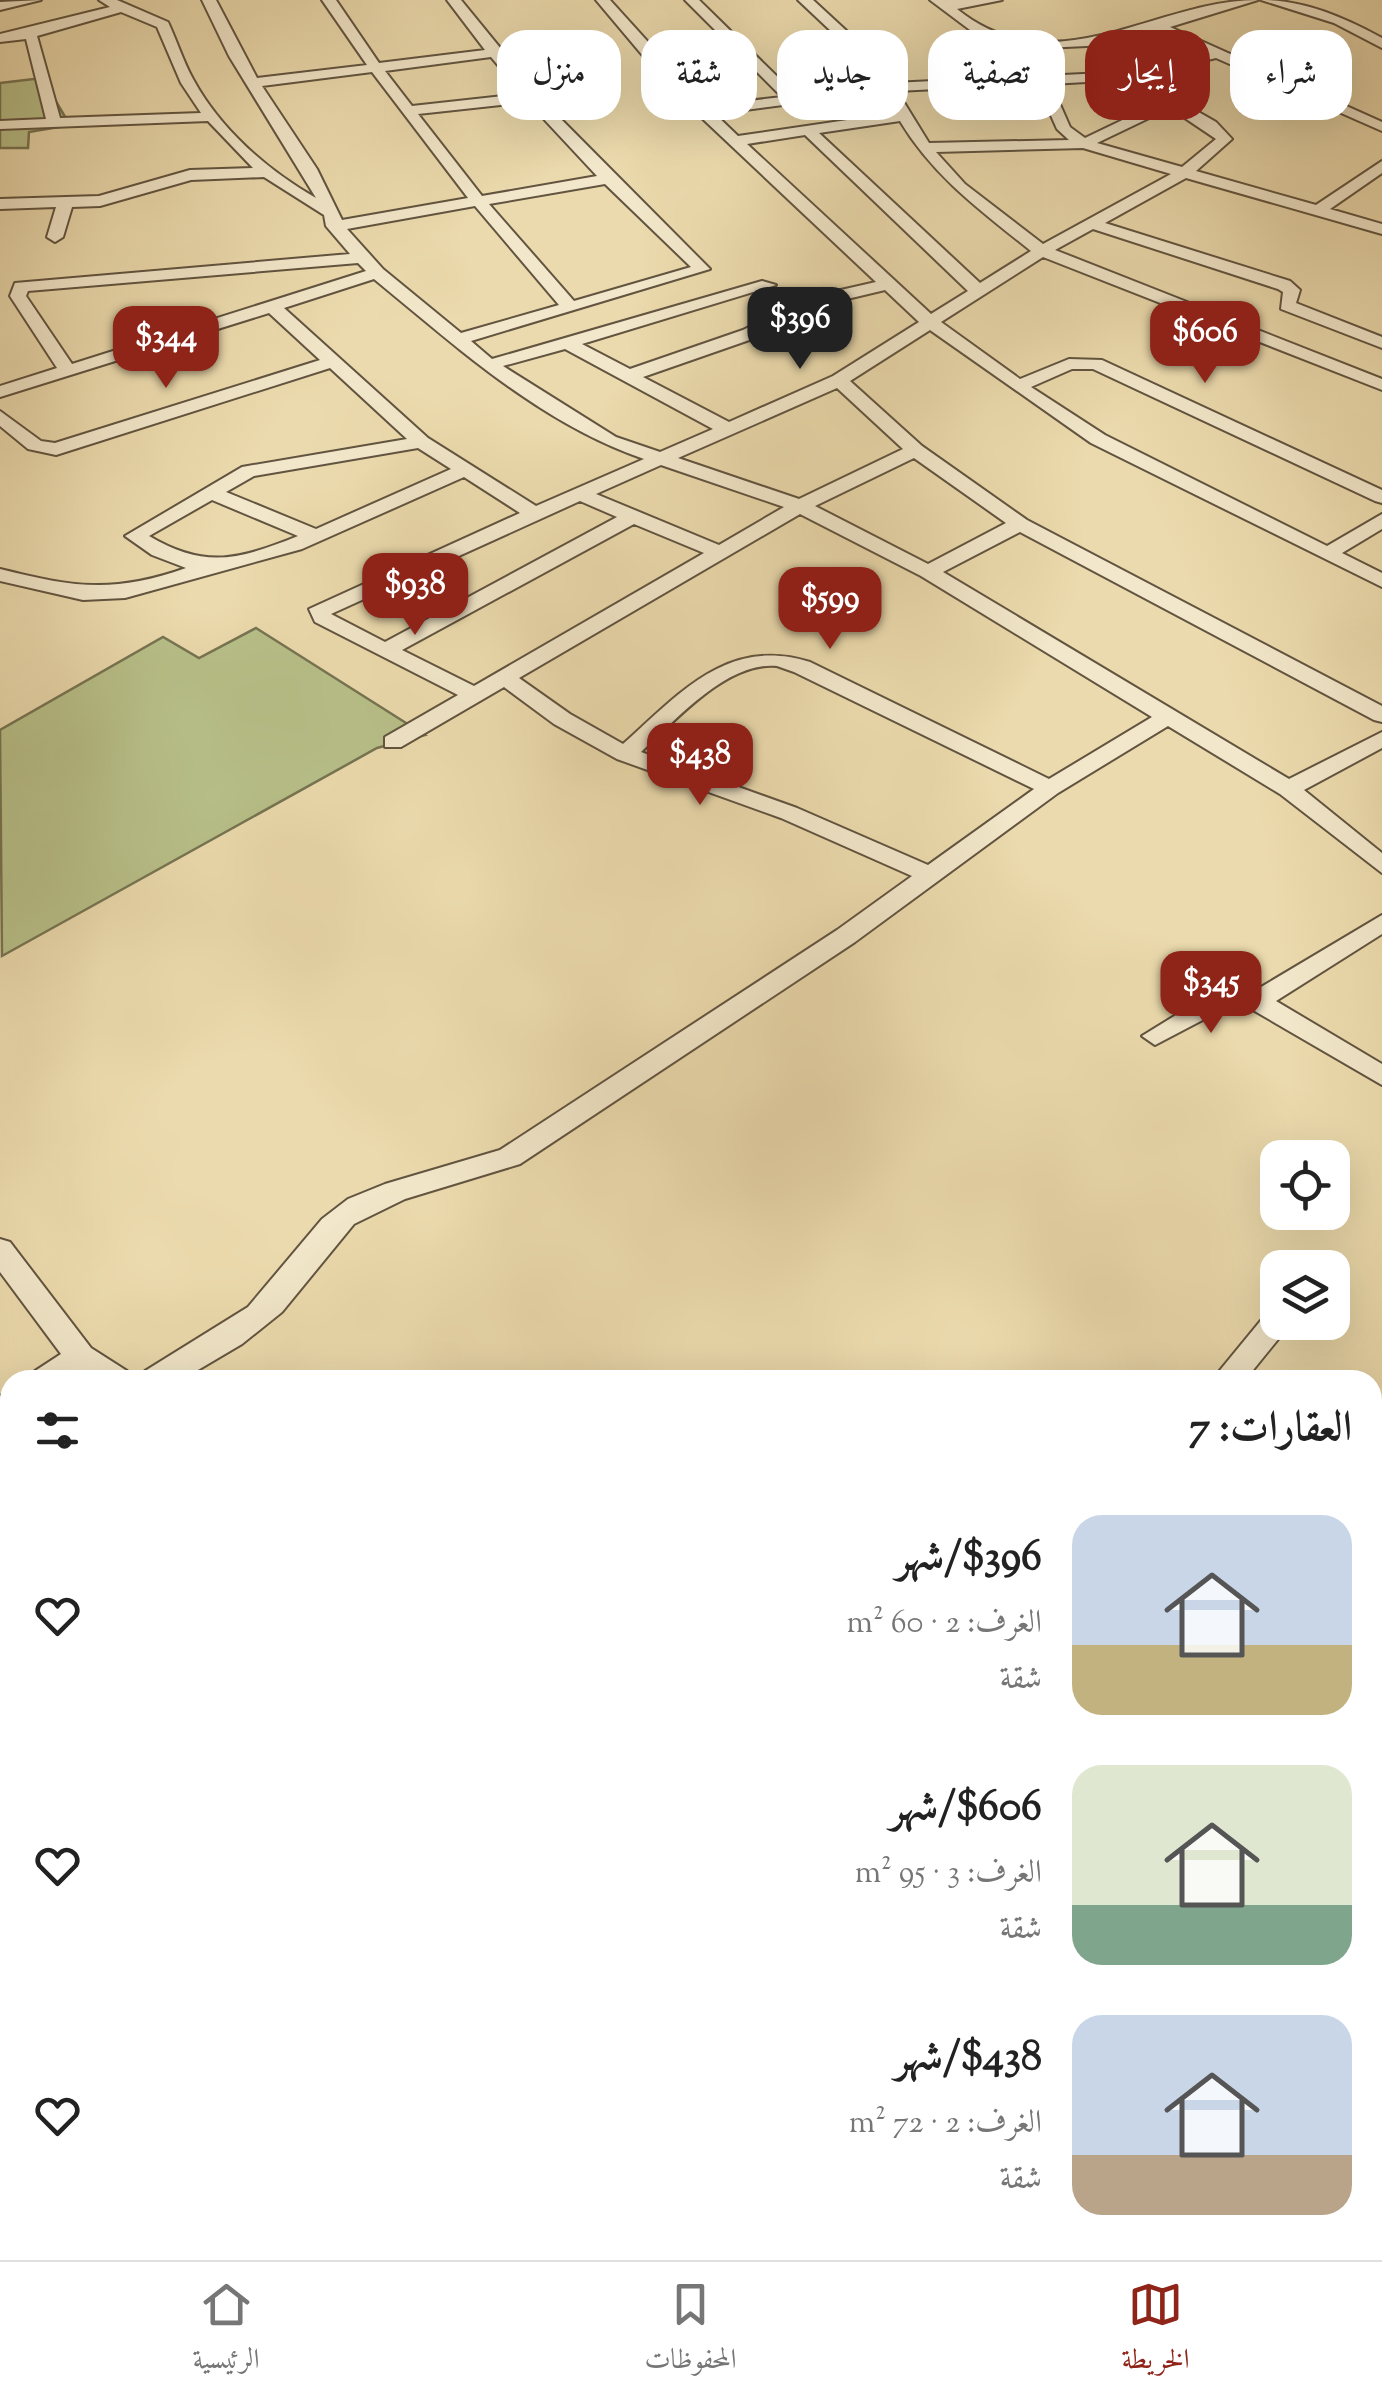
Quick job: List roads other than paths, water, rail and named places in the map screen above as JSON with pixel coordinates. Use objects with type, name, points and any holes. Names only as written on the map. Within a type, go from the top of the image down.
[{"type":"street","points":[[0,6],[34,0]]},
{"type":"street","points":[[106,0],[163,25],[174,57],[210,117],[266,172],[331,218],[605,180]]},
{"type":"street","points":[[209,0],[253,83],[309,169],[331,218],[370,266],[489,366],[581,426],[661,460],[800,506],[928,572],[1288,789],[1382,866]]},
{"type":"street","points":[[329,0],[374,68],[474,199],[570,307]]},
{"type":"street","points":[[454,0],[497,58]]},
{"type":"street","points":[[604,0],[641,44]]},
{"type":"street","points":[[692,0],[777,83]]},
{"type":"street","points":[[805,0],[840,30]]},
{"type":"street","points":[[941,3],[995,0]]},
{"type":"street","points":[[941,3],[982,34],[1019,44],[1070,42],[1156,26],[1251,0]]},
{"type":"street","points":[[1268,0],[1340,20],[1382,44]]},
{"type":"street","points":[[2,40],[124,7]]},
{"type":"street","points":[[1156,26],[1382,127]]},
{"type":"street","points":[[28,34],[54,122]]},
{"type":"street","points":[[253,83],[492,53]]},
{"type":"street","points":[[1210,55],[1214,54]]},
{"type":"street","points":[[408,111],[497,100]]},
{"type":"street","points":[[0,125],[210,117]]},
{"type":"street","points":[[458,340],[702,270],[605,180],[553,120]]},
{"type":"street","points":[[714,120],[928,320],[1052,411],[1114,448],[1382,582]]},
{"type":"street","points":[[735,140],[875,120]]},
{"type":"street","points":[[905,120],[960,188],[1042,250],[1382,385]]},
{"type":"street","points":[[1060,120],[1064,129],[1084,144],[1128,160],[1186,172],[1382,229]]},
{"type":"street","points":[[924,148],[1084,144],[1134,120]]},
{"type":"street","points":[[478,696],[322,618],[319,609],[839,380],[1042,250],[1186,172],[1225,136],[1200,120]]},
{"type":"street","points":[[809,130],[836,164],[938,249],[978,291]]},
{"type":"street","points":[[1319,210],[1382,166]]},
{"type":"street","points":[[0,204],[100,201],[190,175],[266,172]]},
{"type":"street","points":[[0,189],[56,202]]},
{"type":"street","points":[[55,237],[56,202]]},
{"type":"street","points":[[1090,223],[1284,285],[1292,290],[1287,305],[1382,342]]},
{"type":"street","points":[[0,392],[271,305],[370,266]]},
{"type":"street","points":[[67,370],[18,296],[21,286],[370,266]]},
{"type":"street","points":[[625,378],[749,334],[816,300],[887,284]]},
{"type":"street","points":[[489,366],[768,285]]},
{"type":"street","points":[[271,305],[421,442],[535,514]]},
{"type":"street","points":[[568,342],[625,378],[728,429]]},
{"type":"street","points":[[0,417],[34,446],[56,450],[334,361]]},
{"type":"street","points":[[1020,385],[1069,364],[1096,364],[1382,497]]},
{"type":"street","points":[[839,380],[916,450],[1020,524],[1382,716]]},
{"type":"street","points":[[207,567],[135,536],[249,471],[421,442]]},
{"type":"street","points":[[393,742],[507,680],[800,506],[916,450]]},
{"type":"street","points":[[0,575],[97,597],[141,590],[207,567],[250,560],[464,470]]},
{"type":"street","points":[[208,492],[313,535]]},
{"type":"street","points":[[580,494],[724,554]]},
{"type":"street","points":[[384,651],[630,518]]},
{"type":"street","points":[[1326,554],[1382,520]]},
{"type":"street","points":[[928,572],[1020,524]]},
{"type":"street","points":[[625,754],[700,692],[745,663],[763,658],[802,667],[1050,788]]},
{"type":"street","points":[[507,680],[562,719],[625,754],[789,813],[928,874]]},
{"type":"street","points":[[171,1370],[271,1304],[324,1233],[354,1209],[388,1192],[484,1168],[510,1157],[817,955],[1050,788],[1168,716]]},
{"type":"street","points":[[1288,789],[1382,739]]},
{"type":"street","points":[[1155,1036],[1210,1006],[1257,1001],[1382,923]]},
{"type":"street","points":[[1257,1001],[1382,1076]]},
{"type":"street","points":[[0,1250],[80,1357],[100,1370]]},
{"type":"street","points":[[1236,1370],[1262,1340]]},
{"type":"street","points":[[61,1370],[80,1357]]}]
